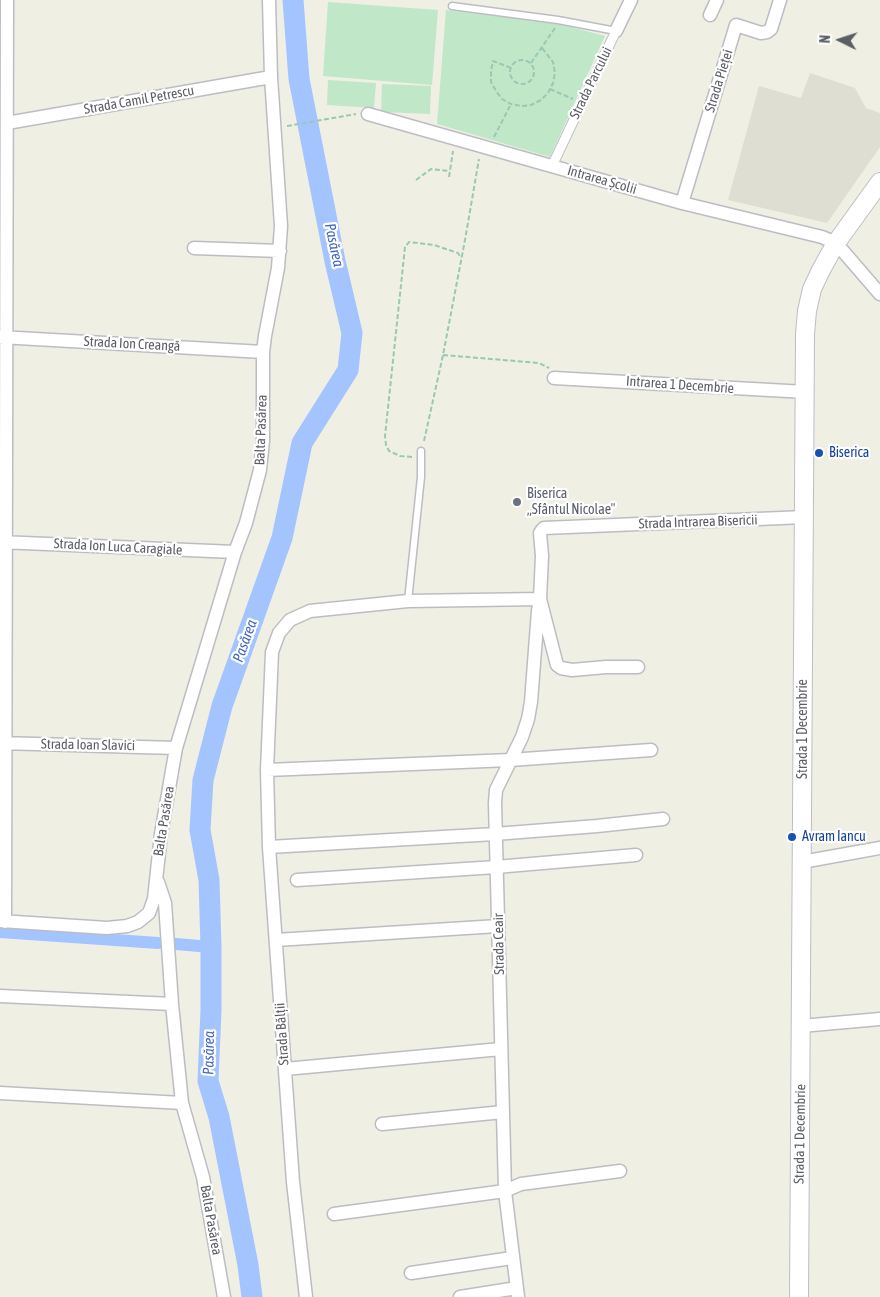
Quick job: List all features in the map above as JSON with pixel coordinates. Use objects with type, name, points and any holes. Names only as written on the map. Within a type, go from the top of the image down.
[{"type":"main road","name":"Strada 1 Decembrie","points":[[799,1297],[806,334],[812,289],[836,243],[880,182]]},
{"type":"street","points":[[2,922],[4,128],[7,0]]},
{"type":"street","name":"Balta Pasărea","points":[[2,922],[107,928],[127,926],[138,922],[149,913],[154,899],[161,834],[176,748],[235,552],[246,523],[260,470],[263,441],[263,352],[280,251],[280,202],[271,77],[269,0]]},
{"type":"street","name":"Strada Parcului","points":[[552,166],[631,0]]},
{"type":"street","points":[[710,15],[717,0]]},
{"type":"street","name":"Strada Pieței","points":[[682,203],[736,25],[761,33],[768,32],[780,0]]},
{"type":"street","name":"Strada Camil Petrescu","points":[[4,128],[271,77]]},
{"type":"street","name":"Intrarea Școlii","points":[[368,114],[682,203],[811,233],[836,243]]},
{"type":"street","points":[[836,243],[880,294]]},
{"type":"street","points":[[194,248],[280,251]]},
{"type":"street","name":"Strada Ion Creangă","points":[[3,337],[263,352]]},
{"type":"street","name":"Intrarea 1 Decembrie","points":[[554,378],[806,392]]},
{"type":"street","name":"Strada Intrarea Bisericii","points":[[638,667],[606,666],[572,670],[561,668],[557,665],[540,599],[542,556],[540,533],[544,528],[804,517]]},
{"type":"street","name":"Strada Ion Luca Caragiale","points":[[3,542],[235,552]]},
{"type":"street","name":"Strada Bălții","points":[[306,1297],[293,1182],[269,847],[267,770],[272,652],[280,633],[290,620],[310,611],[408,600],[540,599]]},
{"type":"street","name":"Strada Ceair","points":[[517,1293],[505,1191],[495,834],[496,790],[522,737],[528,719],[540,599]]},
{"type":"street","name":"Strada Ioan Slavici","points":[[3,743],[176,748]]},
{"type":"street","points":[[267,770],[510,760],[651,750]]},
{"type":"street","points":[[269,847],[495,834],[664,819]]},
{"type":"street","points":[[802,862],[880,848]]},
{"type":"street","points":[[297,880],[496,867],[636,855]]},
{"type":"street","name":"Balta Pasărea","points":[[156,878],[165,903],[172,1004],[182,1103],[203,1177],[224,1297]]},
{"type":"street","points":[[276,940],[498,926]]},
{"type":"street","points":[[0,996],[172,1004]]},
{"type":"street","points":[[801,1026],[880,1019]]},
{"type":"street","points":[[285,1069],[501,1049]]},
{"type":"street","points":[[0,1093],[182,1103]]},
{"type":"street","points":[[382,1124],[503,1112]]},
{"type":"street","points":[[334,1214],[505,1191],[521,1184],[620,1170]]},
{"type":"street","points":[[411,1273],[512,1258]]},
{"type":"street","points":[[460,1297],[517,1293]]},
{"type":"lane","points":[[452,6],[560,20],[616,31]]},
{"type":"lane","points":[[408,600],[421,451]]},
{"type":"path","points":[[530,63],[560,20]]},
{"type":"path","points":[[511,68],[493,61],[491,82],[502,99],[511,104],[521,106],[532,105],[541,100],[553,84],[555,73],[553,62],[542,48]]},
{"type":"path","points":[[524,60],[530,63],[534,70],[533,78],[523,84],[513,80],[511,68],[516,62],[524,60]]},
{"type":"path","points":[[550,89],[581,103]]},
{"type":"path","points":[[461,258],[458,253],[434,245],[409,242],[405,247],[385,436],[388,451],[400,456],[414,457],[421,451],[443,355],[484,147],[511,104]]},
{"type":"path","points":[[275,128],[354,114],[368,114]]},
{"type":"path","points":[[449,177],[454,138]]},
{"type":"path","points":[[416,180],[431,169],[450,172]]},
{"type":"path","points":[[443,355],[539,363],[548,367],[554,378]]},
{"type":"shaded area","points":[[810,73],[855,88],[866,108],[880,113],[880,147],[827,223],[728,200],[759,86],[801,98]]},
{"type":"green space","points":[[328,2],[438,10],[432,85],[323,76]]},
{"type":"green space","points":[[446,10],[556,23],[605,36],[550,157],[437,124]]},
{"type":"green space","points":[[328,80],[376,83],[374,108],[327,105]]},
{"type":"green space","points":[[382,84],[431,86],[430,114],[381,112]]},
{"type":"waterway","name":"Pasărea","points":[[252,1297],[248,1265],[219,1117],[208,1081],[211,947],[209,880],[200,830],[203,780],[222,706],[282,538],[302,443],[348,370],[352,333],[335,261],[299,79],[293,0]]},
{"type":"waterway","points":[[0,932],[158,943]]},
{"type":"waterway","points":[[176,944],[211,947]]},
{"type":"place","name":"Biserica","points":[[819,453]]},
{"type":"place","name":"Biserica „Sfântul Nicolae\"","points":[[517,502]]},
{"type":"place","name":"Avram Iancu","points":[[792,837]]}]
